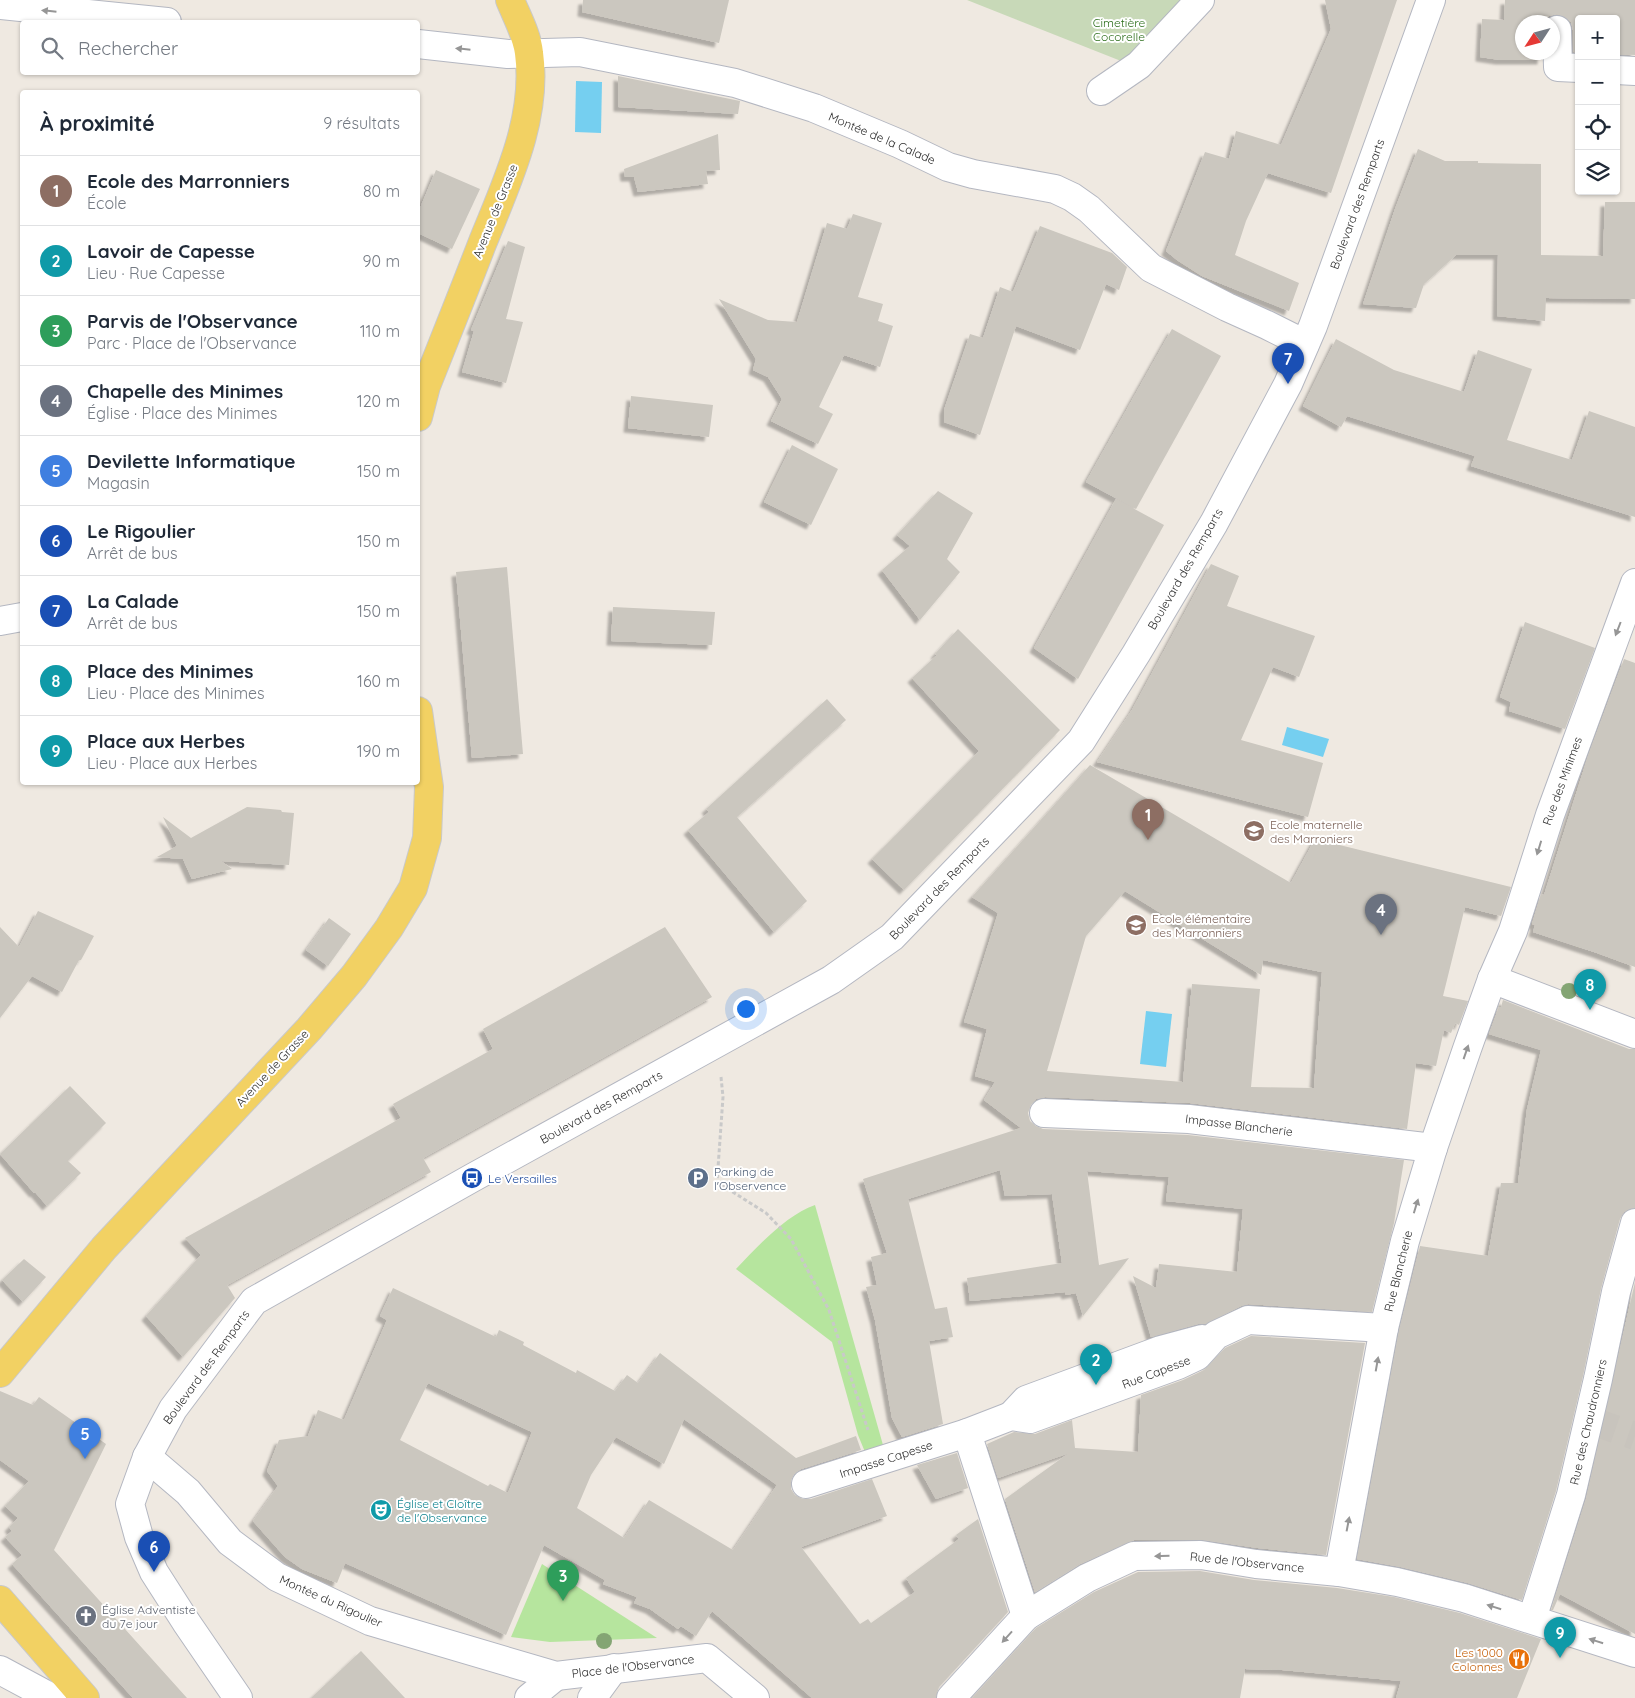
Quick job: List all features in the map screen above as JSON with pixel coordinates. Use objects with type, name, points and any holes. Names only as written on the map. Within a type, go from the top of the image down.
[{"type":"main road","name":"Avenue de Grasse","points":[[420,409],[426,386],[516,158],[527,110],[530,80],[519,53],[523,29],[510,0]]},
{"type":"main road","name":"Avenue de Grasse","points":[[0,1373],[104,1248],[322,1014],[354,976],[389,928],[413,888],[427,838],[429,787],[420,725]]},
{"type":"main road","points":[[0,1600],[85,1698]]},
{"type":"street","points":[[1101,91],[1139,64],[1200,0]]},
{"type":"street","name":"Boulevard des Remparts","points":[[238,1698],[154,1572],[139,1537],[130,1504],[147,1457],[173,1409],[254,1301],[472,1178],[831,980],[892,937],[1080,741],[1136,654],[1214,522],[1288,384],[1313,326],[1431,0]]},
{"type":"street","points":[[0,6],[146,20]]},
{"type":"street","name":"Montée de la Calade","points":[[420,44],[519,53],[580,52],[736,83],[814,108],[900,144],[948,167],[972,174],[1055,189],[1072,197],[1089,209],[1151,268],[1305,344]]},
{"type":"street","points":[[1558,60],[1558,66],[1575,68]]},
{"type":"street","points":[[1620,70],[1635,71]]},
{"type":"street","name":"Rue des Minimes","points":[[1492,979],[1513,930],[1550,815],[1635,583]]},
{"type":"street","points":[[0,621],[20,617]]},
{"type":"street","points":[[1492,979],[1635,1034]]},
{"type":"street","name":"Rue Blancherie","points":[[1339,1572],[1384,1328],[1405,1241],[1433,1148],[1492,979]]},
{"type":"street","name":"Impasse Blancherie","points":[[1044,1113],[1189,1119],[1433,1148]]},
{"type":"street","name":"Rue des Chaudronniers","points":[[1532,1618],[1571,1495],[1616,1292],[1635,1223]]},
{"type":"street","name":"Rue Capesse","points":[[967,1433],[1011,1416],[1030,1420],[1178,1365],[1196,1356],[1216,1335],[1248,1320],[1384,1328]]},
{"type":"street","points":[[967,1433],[1026,1616]]},
{"type":"street","name":"Impasse Capesse","points":[[806,1484],[967,1433]]},
{"type":"street","name":"Montée du Rigoulier","points":[[147,1457],[188,1492],[230,1542],[276,1577],[370,1621],[556,1676]]},
{"type":"street","name":"Rue de l'Observance","points":[[951,1698],[1026,1616],[1086,1578],[1134,1556],[1201,1555],[1256,1564],[1339,1572],[1397,1582],[1464,1598],[1532,1618],[1635,1653]]},
{"type":"street","name":"Place de l'Observance","points":[[556,1676],[707,1658],[755,1698]]},
{"type":"street","points":[[592,1698],[614,1668]]},
{"type":"street","points":[[0,1670],[52,1698]]},
{"type":"street","points":[[529,1698],[556,1676]]},
{"type":"path","points":[[720,1074],[723,1097],[717,1182],[766,1214],[791,1239],[829,1310],[878,1461]]},
{"type":"green space","name":"Cimetière Cocorelle","points":[[967,0],[1185,0],[1129,58],[1121,61]]},
{"type":"green space","points":[[815,1205],[883,1445],[865,1452],[858,1435],[832,1342],[736,1269],[783,1224],[793,1216]]},
{"type":"green space","points":[[542,1564],[657,1638],[550,1642],[511,1637]]},
{"type":"water","points":[[576,81],[602,82],[601,133],[575,132]]},
{"type":"water","points":[[1287,727],[1329,739],[1323,757],[1282,745]]},
{"type":"water","points":[[1146,1011],[1172,1014],[1166,1067],[1140,1064]]},
{"type":"building","points":[[583,0],[729,0],[719,43],[582,12]]},
{"type":"building","points":[[1325,0],[1397,0],[1331,193],[1268,173],[1246,221],[1235,255],[1299,283],[1289,311],[1202,276],[1166,251],[1205,152],[1229,159],[1236,131],[1281,145],[1331,29]]},
{"type":"building","points":[[1505,0],[1635,0],[1635,55],[1620,54],[1620,15],[1575,15],[1575,52],[1573,52],[1571,22],[1557,14],[1515,15],[1515,60],[1480,57],[1482,19],[1504,20]]},
{"type":"building","points":[[618,76],[740,101],[738,114],[618,107]]},
{"type":"building","points":[[718,134],[720,170],[706,171],[708,184],[638,192],[634,177],[625,177],[624,169]]},
{"type":"building","points":[[1418,149],[1445,161],[1541,164],[1541,255],[1603,256],[1605,202],[1635,202],[1635,299],[1546,298],[1545,321],[1497,316],[1498,255],[1456,255],[1424,284],[1416,308],[1363,304],[1395,209]]},
{"type":"building","points":[[436,170],[480,189],[452,249],[420,234],[420,208]]},
{"type":"building","points":[[853,214],[882,223],[858,297],[883,304],[878,321],[893,326],[880,367],[844,355],[819,407],[833,414],[818,444],[771,421],[782,399],[768,377],[753,370],[756,359],[719,299],[768,320],[797,322],[827,223],[847,229]]},
{"type":"building","points":[[1040,226],[1112,253],[1127,267],[1119,290],[1106,284],[1080,350],[1016,326],[980,435],[944,422],[944,410],[970,334],[983,338],[1000,287],[1013,292]]},
{"type":"building","points":[[508,241],[525,247],[506,319],[523,322],[506,383],[462,372],[474,331],[471,330]]},
{"type":"building","points":[[1172,329],[1221,356],[1136,509],[1086,482]]},
{"type":"building","points":[[1336,339],[1394,370],[1464,392],[1478,350],[1532,369],[1507,440],[1572,460],[1589,411],[1635,427],[1635,517],[1471,466],[1475,456],[1347,416],[1341,427],[1303,406]]},
{"type":"building","points":[[631,396],[713,405],[709,437],[628,428]]},
{"type":"building","points":[[792,445],[838,469],[811,525],[764,502]]},
{"type":"building","points":[[938,491],[973,513],[947,559],[960,572],[920,620],[882,570],[910,546],[897,535]]},
{"type":"building","points":[[1116,499],[1164,525],[1078,679],[1034,648]]},
{"type":"building","points":[[1211,564],[1239,576],[1227,606],[1315,636],[1299,677],[1273,667],[1241,740],[1323,763],[1308,817],[1097,762],[1132,710]]},
{"type":"building","points":[[507,567],[523,754],[472,758],[456,572]]},
{"type":"building","points":[[613,607],[715,612],[712,645],[611,641]]},
{"type":"building","points":[[1525,622],[1595,648],[1565,729],[1509,711],[1511,702],[1500,697]]},
{"type":"building","points":[[958,629],[1060,730],[904,890],[872,859],[979,751],[912,678],[937,655],[935,654]]},
{"type":"building","points":[[1624,659],[1635,663],[1635,967],[1533,932],[1535,925],[1532,924],[1541,894],[1544,895],[1588,756]]},
{"type":"building","points":[[827,699],[846,720],[737,817],[807,901],[774,932],[688,830],[709,812],[706,809]]},
{"type":"building","points":[[1090,765],[1291,883],[1315,839],[1511,887],[1501,916],[1465,907],[1443,996],[1468,1001],[1459,1025],[1455,1023],[1451,1033],[1444,1030],[1436,1066],[1416,1063],[1407,1129],[1190,1103],[1045,1097],[1036,1099],[1028,1113],[1030,1121],[1043,1129],[1188,1135],[1404,1160],[1394,1223],[1372,1312],[1248,1304],[1205,1324],[1198,1324],[1151,1337],[1133,1276],[1156,1288],[1159,1264],[1237,1272],[1243,1209],[1166,1201],[1169,1177],[1087,1171],[1099,1265],[1129,1258],[1083,1316],[1076,1293],[1066,1295],[1065,1292],[970,1301],[967,1278],[1062,1263],[1052,1194],[1005,1196],[1000,1170],[908,1199],[935,1309],[947,1307],[953,1337],[929,1341],[943,1424],[902,1437],[892,1418],[875,1320],[866,1287],[877,1285],[871,1257],[887,1253],[863,1179],[1021,1128],[984,1100],[995,1082],[975,1076],[987,1029],[964,1022],[998,913],[972,897]],"holes":[[[1125,891],[1261,975],[1263,960],[1322,972],[1314,1088],[1251,1087],[1260,989],[1192,984],[1183,1082],[1047,1071],[1086,936]]]},
{"type":"building","points":[[247,807],[294,813],[289,865],[221,861],[232,869],[192,879],[183,859],[157,857],[177,846],[163,817],[191,838]]},
{"type":"building","points":[[38,911],[94,936],[62,992],[32,976],[0,1018],[0,927],[19,947]]},
{"type":"building","points":[[329,918],[351,934],[328,966],[306,950]]},
{"type":"building","points":[[665,927],[712,997],[423,1158],[431,1172],[227,1285],[235,1298],[183,1357],[146,1316],[201,1255],[185,1238],[401,1118],[393,1104],[493,1049],[483,1029]]},
{"type":"building","points":[[1503,1000],[1629,1049],[1635,1049],[1635,1208],[1624,1212],[1620,1219],[1601,1289],[1556,1491],[1522,1600],[1468,1583],[1357,1559],[1399,1331],[1420,1246],[1488,1256],[1501,1183],[1518,1183],[1527,1109],[1541,1050],[1489,1034]]},
{"type":"building","points":[[70,1086],[106,1123],[68,1161],[81,1173],[47,1206],[0,1154]]},
{"type":"building","points":[[24,1259],[46,1277],[23,1302],[2,1280]]},
{"type":"building","points":[[1635,1282],[1635,1634],[1560,1594],[1553,1610],[1551,1610],[1586,1499]]},
{"type":"building","points":[[393,1288],[496,1337],[499,1330],[524,1342],[523,1345],[576,1373],[577,1370],[615,1391],[627,1375],[638,1383],[660,1353],[796,1458],[856,1436],[861,1450],[801,1469],[794,1474],[791,1481],[791,1489],[795,1495],[803,1499],[811,1499],[872,1479],[887,1516],[801,1547],[860,1624],[868,1619],[871,1623],[915,1592],[906,1578],[959,1539],[956,1535],[978,1519],[1008,1612],[939,1687],[936,1698],[812,1698],[712,1611],[696,1636],[681,1626],[678,1629],[650,1609],[634,1603],[637,1597],[603,1584],[605,1580],[544,1545],[506,1635],[345,1563],[337,1583],[302,1569],[285,1557],[253,1521],[278,1486],[267,1471],[279,1440],[308,1436],[318,1410],[344,1420],[387,1320],[380,1316]],"holes":[[[428,1383],[532,1432],[508,1493],[490,1484],[488,1486],[400,1440]],[[684,1419],[777,1485],[733,1550],[649,1500],[624,1538],[577,1508],[591,1475],[616,1437],[664,1464]]]},
{"type":"building","points":[[1251,1336],[1365,1343],[1326,1555],[1203,1540],[1134,1540],[1080,1564],[1035,1592],[1005,1499],[1069,1453],[998,1478],[987,1444],[1014,1432],[1035,1434],[1072,1420],[1075,1448],[1138,1452],[1141,1395],[1183,1380],[1204,1370],[1225,1348]]},
{"type":"building","points":[[0,1391],[33,1405],[39,1397],[106,1444],[54,1550],[187,1698],[133,1698],[12,1564],[22,1555],[5,1537],[12,1531],[9,1527],[18,1518],[5,1506],[29,1481],[0,1460]]},
{"type":"building","points":[[957,1453],[968,1488],[936,1499],[917,1465]]},
{"type":"building","points":[[1200,1571],[1254,1580],[1337,1588],[1394,1597],[1460,1613],[1541,1639],[1517,1698],[1396,1698],[1401,1681],[1282,1670],[1245,1669],[1240,1698],[972,1698],[1036,1628],[1094,1592],[1138,1572]]},
{"type":"building","points":[[361,1651],[405,1698],[311,1698]]},
{"type":"tunnel","points":[[1589,1420],[1635,1436]]},
{"type":"place","name":"La Calade","points":[[1288,384]]},
{"type":"place","name":"Ecole maternelle des Marroniers","points":[[1254,831]]},
{"type":"place","name":"Ecole des Marronniers","points":[[1148,840]]},
{"type":"place","name":"Ecole élémentaire des Marronniers","points":[[1136,925]]},
{"type":"place","name":"Chapelle des Minimes","points":[[1381,935]]},
{"type":"place","name":"Place des Minimes","points":[[1590,1010]]},
{"type":"place","name":"Le Versailles","points":[[472,1178]]},
{"type":"place","name":"Parking de l'Observence","points":[[698,1178]]},
{"type":"place","name":"Lavoir de Capesse","points":[[1096,1385]]},
{"type":"place","name":"Devilette Informatique","points":[[85,1459]]},
{"type":"place","name":"Église et Cloître de l'Observance","points":[[381,1510]]},
{"type":"place","name":"Le Rigoulier","points":[[154,1572]]},
{"type":"place","name":"Parvis de l'Observance","points":[[563,1601]]},
{"type":"place","name":"Église Adventiste du 7e jour","points":[[86,1616]]},
{"type":"place","name":"Place aux Herbes","points":[[1560,1658]]},
{"type":"place","name":"Les 1000 Colonnes","points":[[1519,1659]]}]
